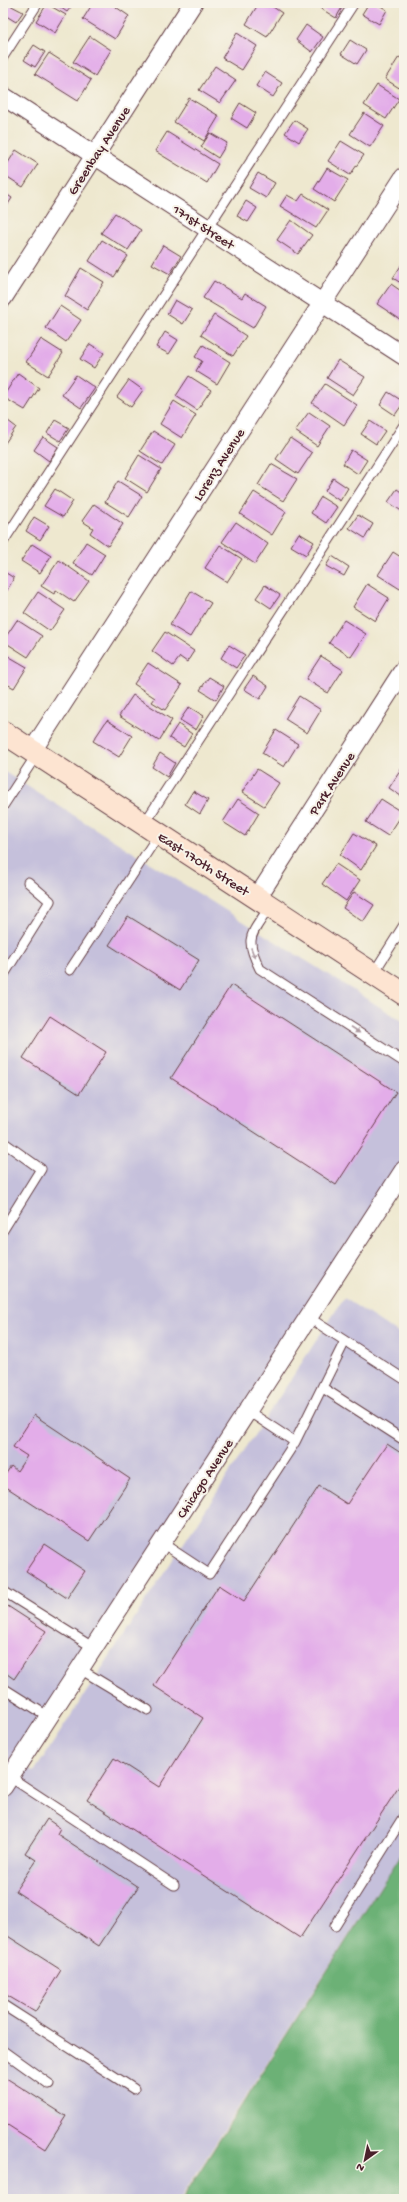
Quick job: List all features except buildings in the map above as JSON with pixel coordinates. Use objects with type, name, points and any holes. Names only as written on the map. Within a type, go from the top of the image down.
[{"type":"street","name":"Greenbay Avenue","points":[[3,298],[193,3]]},
{"type":"street","name":"171st Street","points":[[3,96],[404,356]]},
{"type":"street","name":"Lorenz Avenue","points":[[34,753],[404,177]]},
{"type":"street","name":"Park Avenue","points":[[263,902],[404,669]]},
{"type":"street","name":"East 170th Street","points":[[3,732],[404,994]]},
{"type":"street","name":"Chicago Avenue","points":[[6,1782],[404,1170]]},
{"type":"lane","points":[[3,57],[38,3]]},
{"type":"lane","points":[[3,542],[354,3]]},
{"type":"lane","points":[[70,970],[152,829],[404,425]]},
{"type":"lane","points":[[3,806],[34,753]]},
{"type":"lane","points":[[3,976],[50,901],[28,882]]},
{"type":"lane","points":[[263,902],[250,940],[251,952],[260,969],[404,1062]]},
{"type":"lane","points":[[373,974],[404,925]]},
{"type":"lane","points":[[3,1142],[41,1169],[3,1230]]},
{"type":"lane","points":[[308,1317],[404,1379]]},
{"type":"lane","points":[[162,1542],[209,1574],[295,1442],[345,1341]]},
{"type":"lane","points":[[323,1388],[404,1440]]},
{"type":"lane","points":[[248,1411],[295,1442]]},
{"type":"lane","points":[[3,1591],[94,1648]]},
{"type":"lane","points":[[80,1669],[148,1710]]},
{"type":"lane","points":[[3,1688],[49,1717]]},
{"type":"lane","points":[[6,1782],[174,1885]]},
{"type":"lane","points":[[335,1926],[404,1816]]},
{"type":"lane","points":[[3,2004],[134,2089]]},
{"type":"lane","points":[[3,2051],[49,2084]]},
{"type":"shaded area","points":[[3,771],[404,1022],[404,1169],[21,1760],[34,1772],[344,1298],[404,1337],[404,1849],[180,2199],[3,2199]]},
{"type":"green space","points":[[404,1850],[404,2199],[182,2199]]}]
